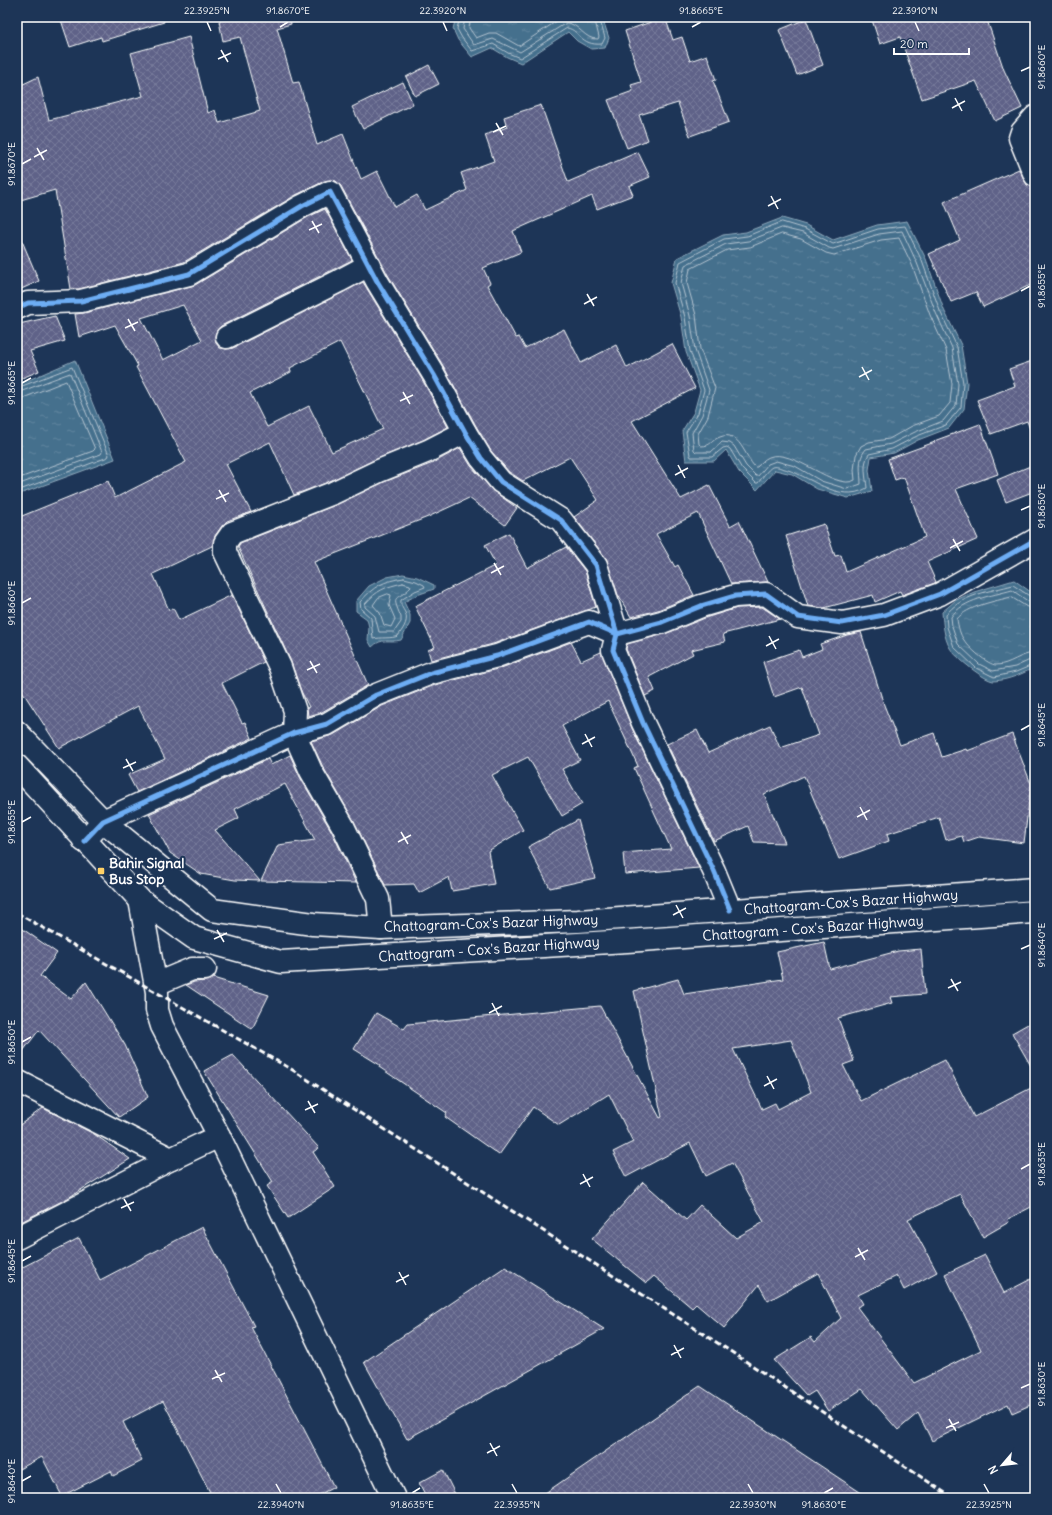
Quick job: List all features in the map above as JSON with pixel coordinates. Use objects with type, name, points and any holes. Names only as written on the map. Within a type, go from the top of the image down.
[{"type":"main road","points":[[1035,117],[1022,132],[1020,138],[1035,175]]},
{"type":"main road","points":[[17,308],[28,303],[81,301],[189,274],[302,206],[330,192],[369,265],[481,458],[502,482],[561,520],[596,565],[617,634],[613,650],[643,723],[710,864],[730,910]]},
{"type":"main road","points":[[227,337],[369,265]]},
{"type":"main road","points":[[381,928],[378,899],[343,826],[311,771],[294,733],[295,711],[280,667],[225,552],[226,543],[232,533],[333,493],[428,451],[465,432]]},
{"type":"main road","points":[[84,841],[103,821],[294,733],[327,724],[376,695],[431,673],[497,656],[589,622],[617,634],[662,622],[701,606],[735,596],[766,594],[798,616],[842,623],[884,615],[940,594],[1035,540]]},
{"type":"main road","name":"Chattogram-Cox's Bazar Highway","points":[[17,732],[103,821],[212,910],[314,924],[381,928],[578,921],[1035,889]]},
{"type":"main road","name":"Chattogram - Cox's Bazar Highway","points":[[17,766],[84,841],[140,900],[194,938],[281,962],[604,942],[1035,912]]},
{"type":"main road","points":[[140,900],[156,984],[157,1010],[162,1026],[218,1136],[394,1498]]},
{"type":"main road","points":[[156,984],[192,969],[205,969]]},
{"type":"main road","points":[[17,1080],[171,1159]]},
{"type":"main road","points":[[17,1238],[218,1136]]},
{"type":"water","points":[[456,17],[602,17],[609,38],[605,48],[591,49],[577,41],[568,32],[521,63],[492,48],[472,57],[458,40],[453,29]]},
{"type":"water","points":[[782,218],[806,225],[833,240],[877,225],[907,221],[926,259],[944,310],[961,345],[967,383],[964,409],[949,428],[918,440],[894,453],[871,457],[869,470],[872,491],[848,498],[817,489],[792,474],[775,470],[757,490],[739,472],[726,450],[714,461],[686,461],[682,431],[694,412],[700,390],[686,352],[681,317],[671,283],[677,258],[723,235],[746,232]]},
{"type":"water","points":[[75,360],[115,459],[17,495],[17,385]]},
{"type":"water","points":[[403,574],[417,577],[434,585],[434,589],[417,595],[404,602],[410,615],[410,623],[401,640],[382,641],[372,647],[368,640],[369,627],[367,619],[356,611],[356,601],[369,586],[387,577]]},
{"type":"water","points":[[1014,580],[1035,595],[1035,667],[1015,676],[994,681],[977,673],[953,652],[945,635],[942,612],[956,600],[974,592]]},
{"type":"building","points":[[60,17],[163,17],[164,22],[102,41],[101,37],[70,47]]},
{"type":"building","points":[[235,17],[290,17],[291,24],[277,28],[293,83],[299,82],[317,145],[343,134],[361,179],[377,171],[395,207],[417,195],[425,210],[467,190],[461,173],[494,161],[485,135],[507,127],[504,117],[541,105],[568,182],[638,152],[650,177],[629,186],[633,195],[597,209],[592,196],[513,231],[521,252],[483,268],[490,283],[487,285],[516,338],[519,337],[525,348],[564,329],[581,363],[616,345],[627,368],[672,344],[695,388],[632,421],[681,499],[709,485],[730,526],[739,521],[768,582],[731,584],[698,513],[656,534],[675,567],[678,565],[694,595],[658,610],[631,617],[618,595],[606,558],[574,517],[598,500],[570,457],[523,481],[509,472],[491,451],[445,369],[388,275],[341,186],[336,181],[325,181],[296,195],[184,262],[79,289],[71,289],[55,190],[17,201],[17,87],[38,77],[49,120],[143,96],[131,53],[189,37],[208,113],[215,110],[219,123],[260,111],[240,37],[223,41],[219,21]]},
{"type":"building","points":[[665,17],[673,40],[682,37],[690,61],[707,55],[716,80],[713,81],[729,122],[690,136],[678,103],[639,115],[648,140],[627,148],[608,100],[633,91],[631,85],[641,82],[625,31]]},
{"type":"building","points":[[871,17],[986,17],[1004,70],[1022,108],[995,121],[976,81],[922,99],[900,37],[880,44]]},
{"type":"building","points":[[806,19],[823,65],[797,75],[779,30]]},
{"type":"building","points":[[429,65],[439,84],[415,96],[406,77]]},
{"type":"building","points":[[403,82],[413,104],[363,129],[352,107]]},
{"type":"building","points":[[1019,169],[1027,185],[1035,187],[1035,283],[983,307],[976,292],[951,302],[929,254],[960,240],[944,202]]},
{"type":"building","points":[[325,209],[352,260],[221,326],[217,330],[215,336],[216,343],[220,348],[233,348],[363,282],[423,381],[448,427],[423,440],[374,460],[328,482],[294,495],[270,442],[226,464],[251,512],[227,521],[215,536],[212,546],[153,574],[169,610],[173,608],[179,620],[232,595],[264,662],[222,683],[242,723],[245,722],[252,738],[137,792],[128,775],[165,759],[138,706],[59,748],[17,683],[17,518],[108,481],[115,498],[186,462],[136,367],[138,366],[115,325],[79,337],[75,314],[195,285],[308,217]],"holes":[[[183,305],[202,340],[163,360],[141,318]],[[340,342],[383,429],[332,452],[309,406],[267,427],[250,393],[291,372],[290,368]]]},
{"type":"building","points":[[17,229],[39,281],[17,291]]},
{"type":"building","points":[[55,316],[65,341],[30,351],[39,371],[17,380],[17,320],[19,324]]},
{"type":"building","points":[[1035,360],[1035,435],[1032,435],[1027,421],[991,434],[977,400],[1015,386],[1009,369]]},
{"type":"building","points":[[980,424],[998,474],[956,489],[978,539],[927,562],[936,582],[935,583],[902,595],[900,591],[875,602],[873,595],[824,608],[808,606],[786,536],[824,524],[835,556],[841,555],[846,572],[925,537],[904,477],[895,480],[888,459]]},
{"type":"building","points":[[460,448],[471,466],[492,490],[517,508],[505,525],[469,498],[428,517],[314,562],[368,685],[322,712],[308,716],[307,708],[309,707],[301,691],[291,662],[238,547],[240,543],[338,504],[384,482],[433,463]]},
{"type":"building","points":[[1035,464],[1035,491],[1006,502],[997,480]]},
{"type":"building","points":[[509,533],[527,568],[566,547],[585,571],[596,607],[493,644],[431,660],[428,650],[435,647],[415,606],[496,565],[485,545]]},
{"type":"building","points":[[762,607],[780,619],[723,634],[725,642],[691,650],[693,654],[649,677],[655,691],[645,696],[626,649],[627,644],[665,634],[705,618],[737,608]]},
{"type":"building","points":[[861,632],[884,705],[900,745],[934,733],[942,757],[966,749],[967,751],[1012,734],[1031,784],[1024,843],[979,837],[964,842],[962,836],[946,840],[939,817],[887,834],[889,841],[839,859],[804,776],[764,794],[785,843],[754,842],[748,826],[714,841],[667,744],[697,730],[708,753],[770,725],[780,748],[819,735],[802,687],[774,697],[763,662],[799,650],[802,657],[822,649],[820,644]]},
{"type":"building","points":[[571,642],[581,661],[601,652],[632,728],[699,868],[625,874],[623,853],[671,849],[634,768],[638,766],[608,701],[562,726],[580,760],[562,769],[582,804],[562,816],[528,757],[492,775],[523,830],[488,851],[494,884],[452,891],[449,877],[419,893],[414,884],[385,885],[354,821],[322,765],[311,741],[333,735],[382,706],[435,685],[501,668]]},
{"type":"building","points":[[290,755],[300,777],[332,832],[356,883],[261,881],[278,845],[315,840],[285,784],[235,809],[239,818],[215,830],[260,881],[235,880],[201,874],[170,853],[149,814],[268,759],[271,765]]},
{"type":"building","points":[[578,820],[595,878],[550,888],[528,847]]},
{"type":"building","points":[[17,925],[57,953],[40,976],[71,999],[86,982],[125,1045],[148,1097],[119,1117],[39,1030],[17,1059]]},
{"type":"building","points":[[824,942],[830,969],[898,951],[921,949],[925,994],[890,997],[892,1003],[838,1018],[854,1061],[843,1065],[861,1101],[945,1060],[974,1117],[1035,1086],[1035,1205],[1008,1219],[1009,1222],[983,1237],[960,1194],[908,1219],[937,1272],[904,1290],[897,1276],[858,1295],[863,1304],[857,1307],[914,1383],[981,1350],[945,1274],[985,1255],[1004,1293],[1035,1277],[1035,1403],[1012,1413],[1008,1404],[932,1441],[918,1413],[898,1430],[862,1389],[828,1411],[815,1391],[807,1396],[774,1360],[811,1337],[815,1342],[841,1318],[818,1273],[768,1301],[759,1285],[724,1328],[696,1304],[692,1308],[654,1276],[646,1283],[592,1239],[643,1182],[686,1220],[700,1205],[736,1238],[764,1222],[732,1163],[706,1176],[690,1143],[626,1177],[613,1152],[633,1142],[609,1094],[559,1125],[533,1107],[499,1155],[445,1117],[447,1113],[379,1067],[380,1065],[354,1049],[376,1013],[404,1029],[408,1024],[600,1006],[660,1118],[662,1117],[634,991],[678,979],[684,994],[783,979],[777,952]],"holes":[[[791,1040],[811,1092],[778,1109],[775,1103],[762,1109],[733,1049]]]},
{"type":"building","points":[[213,978],[269,995],[252,1029],[186,985]]},
{"type":"building","points":[[1035,1020],[1035,1073],[1012,1033]]},
{"type":"building","points":[[233,1055],[319,1148],[313,1152],[335,1187],[288,1218],[267,1186],[273,1182],[204,1071]]},
{"type":"building","points":[[43,1108],[94,1134],[130,1159],[68,1198],[17,1224],[17,1127]]},
{"type":"building","points":[[202,1227],[254,1326],[251,1327],[334,1487],[313,1498],[213,1498],[163,1401],[123,1422],[142,1461],[113,1476],[111,1471],[62,1496],[42,1457],[17,1470],[17,1270],[79,1238],[100,1280]]},
{"type":"building","points":[[505,1267],[604,1329],[407,1439],[364,1362]]},
{"type":"building","points":[[700,1386],[869,1498],[538,1498]]},
{"type":"building","points":[[443,1470],[457,1498],[427,1498],[419,1483]]},
{"type":"railway","points":[[17,913],[291,1069],[727,1349],[953,1498]]},
{"type":"cycle path","points":[[17,308],[28,303],[81,301],[189,274],[302,206],[330,192],[377,281],[434,375],[481,458],[501,482],[561,520],[596,565],[617,634],[613,650],[643,723],[714,871],[730,910]]},
{"type":"cycle path","points":[[84,841],[103,821],[294,733],[327,724],[376,695],[431,673],[497,656],[589,622],[617,634],[662,622],[701,606],[735,596],[766,594],[798,617],[842,623],[884,615],[940,594],[1035,540]]},
{"type":"place","name":"Bahir Signal Bus Stop","points":[[101,871]]}]
